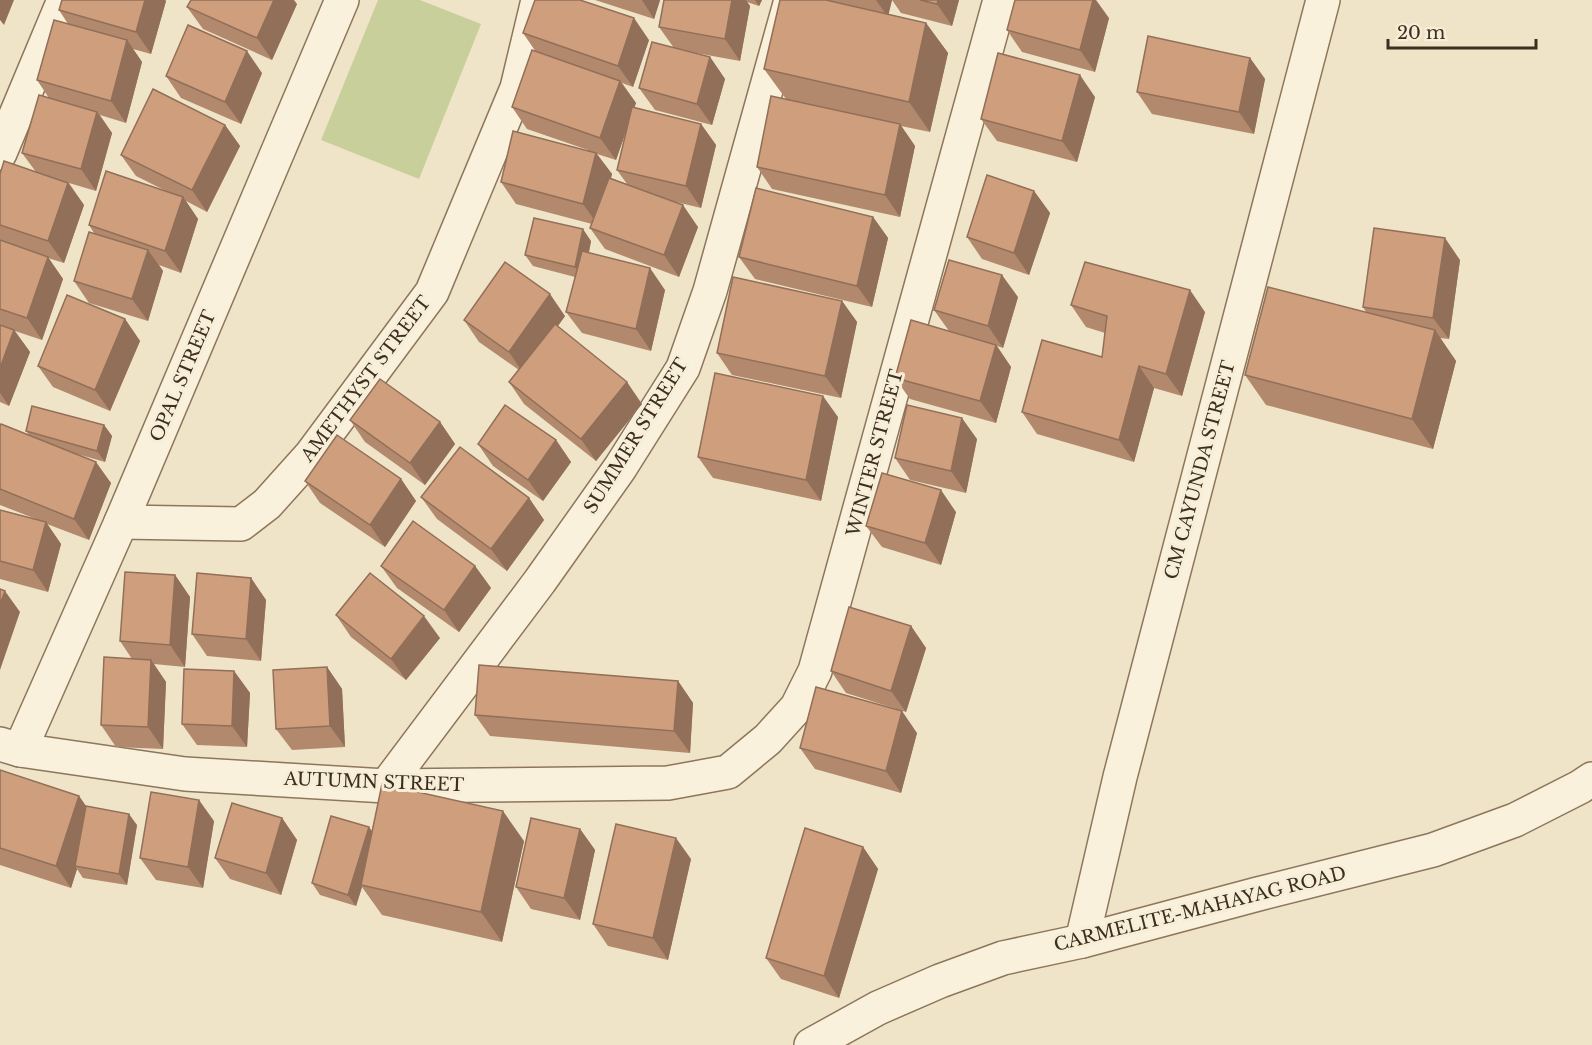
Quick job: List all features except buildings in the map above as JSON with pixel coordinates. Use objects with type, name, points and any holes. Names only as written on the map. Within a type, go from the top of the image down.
[{"type":"street","points":[[0,153],[64,0]]},
{"type":"street","name":"OPAL STREET","points":[[10,747],[121,522],[342,0]]},
{"type":"street","name":"AMETHYST STREET","points":[[121,522],[241,524],[267,504],[311,455],[432,292],[517,88],[538,0]]},
{"type":"street","name":"SUMMER STREET","points":[[386,786],[533,590],[620,468],[683,368],[710,291],[791,0]]},
{"type":"street","name":"WINTER STREET","points":[[728,772],[768,739],[797,707],[815,671],[1000,0]]},
{"type":"street","name":"CM CAYUNDA STREET","points":[[1083,941],[1120,777],[1323,0]]},
{"type":"street","name":"AUTUMN STREET","points":[[10,747],[185,774],[386,786],[668,783],[728,772]]},
{"type":"street","name":"CARMELITE-MAHAYAG ROAD","points":[[811,1045],[878,1008],[940,981],[1003,958],[1083,941],[1433,850],[1515,820],[1592,779]]},
{"type":"green space","points":[[378,0],[420,0],[481,24],[419,179],[321,140]]}]
